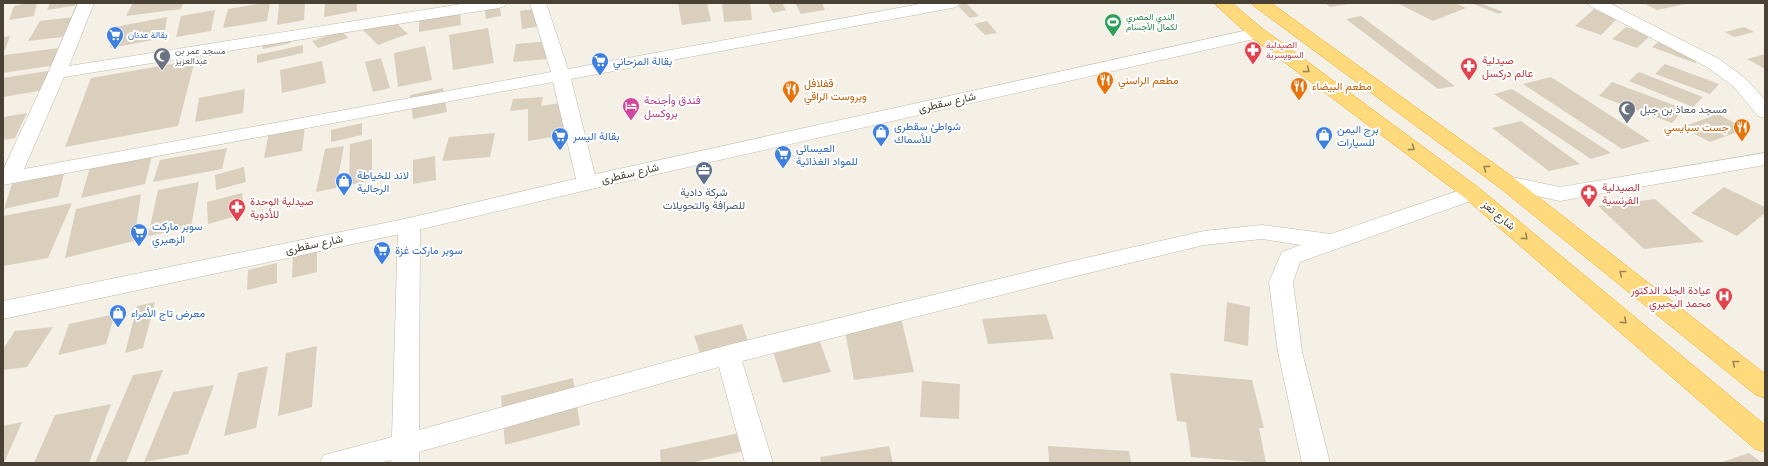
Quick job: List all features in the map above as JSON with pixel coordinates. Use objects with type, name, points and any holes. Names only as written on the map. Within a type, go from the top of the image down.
[{"type":"highway","name":"شارع تعز","points":[[1222,3],[1257,33],[1472,193],[1765,440]]},
{"type":"highway","points":[[1260,3],[1507,183],[1765,388]]},
{"type":"highway","points":[[1257,33],[1290,26]]},
{"type":"street","points":[[6,178],[57,74],[86,3]]},
{"type":"street","points":[[57,74],[499,3]]},
{"type":"street","points":[[538,3],[561,76],[587,183]]},
{"type":"street","points":[[6,178],[952,3]]},
{"type":"street","points":[[1596,3],[1713,63],[1740,83],[1765,112]]},
{"type":"street","name":"شارع سقطرى","points":[[3,310],[408,225],[587,183],[1257,33]]},
{"type":"street","points":[[1507,183],[1560,194],[1765,159]]},
{"type":"street","points":[[1316,463],[1290,352],[1281,282],[1290,257],[1472,193]]},
{"type":"street","points":[[1551,217],[1560,194]]},
{"type":"street","points":[[405,454],[408,225]]},
{"type":"street","points":[[334,463],[405,454],[728,355],[1060,272],[1204,238],[1262,232],[1332,242]]},
{"type":"street","points":[[728,355],[759,463]]},
{"type":"building","points":[[37,3],[34,16],[9,20],[14,6]]},
{"type":"building","points":[[50,3],[85,3],[85,4],[47,10]]},
{"type":"building","points":[[133,3],[183,3],[181,9],[126,16]]},
{"type":"building","points":[[270,3],[267,21],[223,28],[228,9]]},
{"type":"building","points":[[305,3],[304,20],[277,25],[279,4]]},
{"type":"building","points":[[325,3],[357,3],[357,11],[324,17]]},
{"type":"building","points":[[678,3],[707,3],[711,21],[682,25]]},
{"type":"building","points":[[722,3],[750,3],[752,20],[724,22]]},
{"type":"building","points":[[768,3],[782,3],[786,10],[773,13]]},
{"type":"building","points":[[795,3],[822,3],[825,10],[801,14]]},
{"type":"building","points":[[966,3],[979,16],[970,18],[957,5]]},
{"type":"building","points":[[1325,3],[1348,3],[1348,4],[1330,7]]},
{"type":"building","points":[[1455,3],[1466,8],[1433,21],[1399,4]]},
{"type":"building","points":[[1471,3],[1480,3],[1503,12],[1499,14]]},
{"type":"building","points":[[1643,3],[1685,3],[1685,4],[1657,10]]},
{"type":"building","points":[[546,7],[548,25],[522,29],[520,11]]},
{"type":"building","points":[[500,8],[501,16],[486,19],[485,10]]},
{"type":"building","points":[[1594,9],[1618,18],[1601,35],[1575,26]]},
{"type":"building","points":[[215,10],[211,31],[176,37],[181,16]]},
{"type":"building","points":[[460,10],[461,25],[419,32],[419,17]]},
{"type":"building","points":[[1361,16],[1455,86],[1438,89],[1346,19]]},
{"type":"building","points":[[74,17],[62,37],[28,41],[40,21]]},
{"type":"building","points":[[167,17],[164,38],[110,48],[115,27]]},
{"type":"building","points":[[391,18],[408,34],[378,45],[361,28]]},
{"type":"building","points":[[987,21],[997,33],[985,35],[974,24]]},
{"type":"building","points":[[1626,27],[1651,35],[1637,48],[1612,39]]},
{"type":"building","points":[[1744,27],[1754,32],[1734,37],[1725,32]]},
{"type":"building","points":[[488,28],[494,63],[453,70],[449,35]]},
{"type":"building","points":[[342,31],[348,38],[318,48],[312,41]]},
{"type":"building","points":[[10,36],[5,50],[3,50],[3,37]]},
{"type":"building","points":[[290,36],[291,43],[263,49],[262,42]]},
{"type":"building","points":[[1662,39],[1705,55],[1695,63],[1652,47]]},
{"type":"building","points":[[550,41],[549,59],[513,62],[516,44]]},
{"type":"building","points":[[303,45],[303,53],[257,63],[257,55]]},
{"type":"building","points":[[425,46],[432,80],[398,87],[394,53]]},
{"type":"building","points":[[66,47],[56,65],[3,73],[3,58],[5,55]]},
{"type":"building","points":[[1765,54],[1765,69],[1747,59]]},
{"type":"building","points":[[381,58],[390,88],[373,92],[365,62]]},
{"type":"building","points":[[195,60],[178,126],[65,147],[91,78]]},
{"type":"building","points":[[322,61],[326,83],[282,93],[280,70]]},
{"type":"building","points":[[1665,64],[1719,84],[1710,94],[1655,74]]},
{"type":"building","points":[[66,68],[56,88],[3,97],[3,78]]},
{"type":"building","points":[[1639,72],[1703,97],[1693,107],[1629,81]]},
{"type":"building","points":[[1551,77],[1650,141],[1622,149],[1523,84]]},
{"type":"building","points":[[1612,82],[1684,109],[1672,123],[1599,96]]},
{"type":"building","points":[[443,88],[447,112],[413,119],[410,95]]},
{"type":"building","points":[[245,89],[243,113],[195,122],[199,98]]},
{"type":"building","points":[[1512,89],[1611,153],[1591,159],[1494,94]]},
{"type":"building","points":[[543,97],[541,106],[573,101],[576,133],[528,141],[528,109],[510,111],[513,99]]},
{"type":"building","points":[[27,113],[15,138],[3,140],[3,117]]},
{"type":"building","points":[[1718,114],[1746,129],[1710,142],[1682,127]]},
{"type":"building","points":[[1521,121],[1580,164],[1549,171],[1492,128]]},
{"type":"building","points":[[362,123],[362,135],[331,142],[331,130]]},
{"type":"building","points":[[305,126],[302,151],[264,158],[269,132]]},
{"type":"building","points":[[495,133],[490,157],[442,161],[449,137]]},
{"type":"building","points":[[372,139],[372,180],[349,185],[350,144]]},
{"type":"building","points":[[344,146],[336,188],[316,192],[325,149]]},
{"type":"building","points":[[227,148],[222,169],[153,182],[160,160]]},
{"type":"building","points":[[153,152],[145,184],[81,198],[91,164]]},
{"type":"building","points":[[435,156],[436,180],[413,184],[413,160]]},
{"type":"building","points":[[244,167],[246,182],[216,190],[215,175]]},
{"type":"building","points":[[65,170],[58,197],[4,209],[13,181]]},
{"type":"building","points":[[199,182],[191,227],[148,236],[158,190]]},
{"type":"building","points":[[1724,187],[1765,207],[1765,213],[1737,236],[1691,213]]},
{"type":"building","points":[[242,193],[244,214],[208,224],[207,202]]},
{"type":"building","points":[[141,194],[134,241],[65,258],[76,209]]},
{"type":"building","points":[[1655,199],[1704,242],[1644,249],[1598,206]]},
{"type":"building","points":[[72,203],[48,258],[3,266],[3,216]]},
{"type":"building","points":[[317,250],[317,272],[292,278],[293,255]]},
{"type":"building","points":[[277,263],[277,283],[247,290],[248,270]]},
{"type":"building","points":[[155,302],[143,348],[125,353],[137,306]]},
{"type":"building","points":[[1227,302],[1250,307],[1248,346],[1224,341]]},
{"type":"building","points":[[115,314],[106,344],[58,355],[69,324]]},
{"type":"building","points":[[1046,314],[1054,339],[988,344],[982,319]]},
{"type":"building","points":[[901,318],[914,372],[854,380],[844,325]]},
{"type":"building","points":[[742,324],[753,355],[705,368],[694,336]]},
{"type":"building","points":[[53,327],[27,367],[3,370],[3,349],[15,331]]},
{"type":"building","points":[[817,334],[831,372],[783,383],[771,345]]},
{"type":"building","points":[[317,346],[312,407],[278,416],[286,353]]},
{"type":"building","points":[[268,366],[256,428],[224,436],[238,373]]},
{"type":"building","points":[[163,370],[126,463],[95,463],[133,375]]},
{"type":"building","points":[[1170,373],[1252,380],[1264,428],[1259,428],[1266,463],[1191,457],[1186,422],[1177,421]]},
{"type":"building","points":[[573,378],[580,425],[505,445],[501,396]]},
{"type":"building","points":[[922,381],[960,384],[959,419],[920,417]]},
{"type":"building","points":[[214,385],[188,454],[144,462],[173,392]]},
{"type":"building","points":[[111,404],[89,463],[34,463],[55,415]]},
{"type":"building","points":[[22,422],[4,463],[3,463],[3,426]]},
{"type":"building","points":[[753,430],[757,448],[690,463],[661,463],[660,450]]},
{"type":"building","points":[[889,446],[893,463],[821,463],[820,457]]},
{"type":"building","points":[[1048,446],[1129,451],[1131,463],[1049,463]]},
{"type":"building","points":[[1749,453],[1762,463],[1719,463]]},
{"type":"place","name":"الندي المصري لكمال الأجسام","points":[[1113,37]]},
{"type":"place","name":"بقالة عدنان","points":[[115,50]]},
{"type":"place","name":"الصيدلية السويسرية","points":[[1253,65]]},
{"type":"place","name":"مسجد عمر بن عبدالعزيز","points":[[162,71]]},
{"type":"place","name":"بقالة المزحاني","points":[[600,76]]},
{"type":"place","name":"صيدلية عالم دركسل","points":[[1469,81]]},
{"type":"place","name":"مطعم الراسني","points":[[1105,95]]},
{"type":"place","name":"مطعم البيضاء","points":[[1299,101]]},
{"type":"place","name":"قفلافل وبروست الراقي","points":[[791,104]]},
{"type":"place","name":"فندق وأجنحة بروكسل","points":[[631,121]]},
{"type":"place","name":"مسجد معاذ بن جبل","points":[[1627,124]]},
{"type":"place","name":"جست سبايسي","points":[[1742,142]]},
{"type":"place","name":"شواطئ سقطرى للأسماك","points":[[881,147]]},
{"type":"place","name":"برج اليمن للسيارات","points":[[1324,150]]},
{"type":"place","name":"بقالة اليسر","points":[[560,151]]},
{"type":"place","name":"العيسائي للمواد الغذائية","points":[[783,169]]},
{"type":"place","name":"شركة دادية للصرافة والتحويلات","points":[[704,185]]},
{"type":"place","name":"لاند للخياطة الرجالية","points":[[344,196]]},
{"type":"place","name":"الصيدلية الفرنسية","points":[[1589,208]]},
{"type":"place","name":"صيدلية الوحدة للأدوية","points":[[237,222]]},
{"type":"place","name":"سوبر ماركت الزهيري","points":[[139,247]]},
{"type":"place","name":"سوبر ماركت غزة","points":[[382,265]]},
{"type":"place","name":"عيادة الجلد الدكتور محمد اليحيري","points":[[1724,311]]},
{"type":"place","name":"معرض تاج الأمراء","points":[[118,328]]}]
